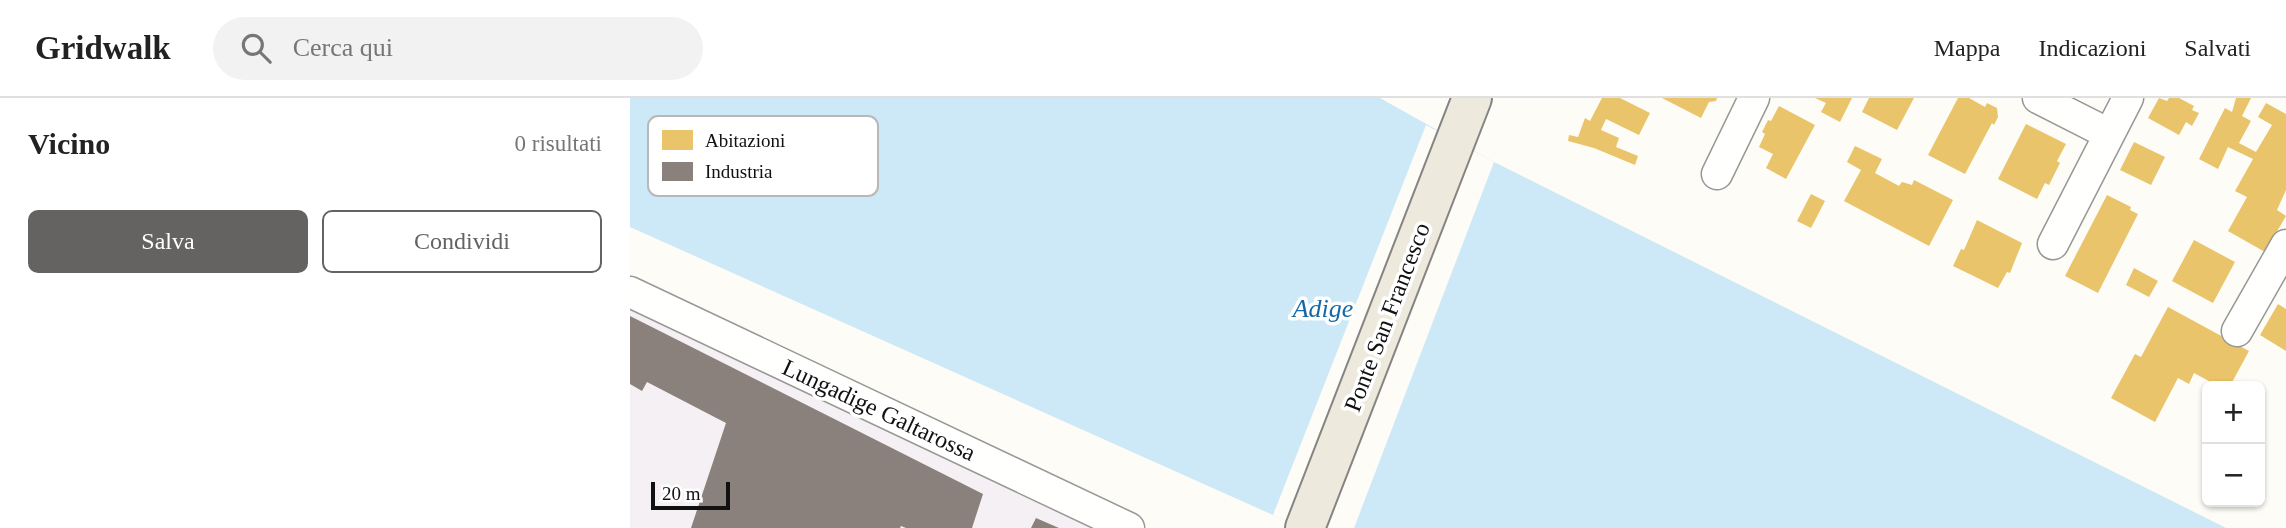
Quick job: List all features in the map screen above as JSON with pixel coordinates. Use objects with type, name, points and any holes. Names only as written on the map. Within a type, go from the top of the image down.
[{"type":"main road","name":"Ponte San Francesco","points":[[1305,528],[1471,102]]},
{"type":"street","points":[[1717,174],[1754,98]]},
{"type":"street","points":[[2038,98],[2109,134]]},
{"type":"street","points":[[2053,244],[2128,98]]},
{"type":"street","points":[[2237,331],[2286,245]]},
{"type":"street","name":"Lungadige Galtarossa","points":[[630,292],[1129,528]]},
{"type":"shaded area","points":[[630,300],[1130,528],[630,528]]},
{"type":"water","name":"Adige","points":[[630,98],[1380,98],[1494,162],[2226,528],[1302,528],[630,227]]},
{"type":"pier","points":[[1426,125],[1494,162],[1354,528],[1302,528],[1273,515]]},
{"type":"building: Abitazioni","points":[[1602,98],[1620,98],[1650,113],[1639,135],[1606,119],[1601,130],[1619,138],[1616,147],[1638,156],[1635,165],[1594,148],[1568,141],[1569,135],[1578,137],[1585,118],[1590,121]]},
{"type":"building: Abitazioni","points":[[1662,98],[1717,98],[1716,101],[1709,102],[1701,118]]},
{"type":"building: Abitazioni","points":[[1815,98],[1852,98],[1840,122],[1821,112],[1826,103]]},
{"type":"building: Abitazioni","points":[[1869,98],[1914,98],[1897,130],[1862,112]]},
{"type":"building: Abitazioni","points":[[1958,98],[1969,98],[1985,107],[1987,103],[1997,108],[1998,117],[1994,125],[1992,123],[1965,174],[1928,155]]},
{"type":"building: Abitazioni","points":[[2159,98],[2167,101],[2169,98],[2179,98],[2194,106],[2192,110],[2199,113],[2192,126],[2186,122],[2179,135],[2148,118]]},
{"type":"building: Abitazioni","points":[[2236,98],[2251,98],[2242,116],[2251,121],[2239,143],[2256,152],[2272,125],[2258,117],[2266,103],[2286,114],[2286,190],[2277,210],[2286,216],[2265,252],[2228,231],[2247,197],[2235,191],[2253,159],[2228,147],[2218,169],[2199,159],[2225,108],[2232,112]]},
{"type":"building: Abitazioni","points":[[1779,106],[1815,125],[1786,179],[1766,168],[1773,154],[1759,147],[1765,134],[1762,132]]},
{"type":"building: Abitazioni","points":[[2026,124],[2066,144],[2049,185],[2045,183],[2037,199],[1998,179]]},
{"type":"building: Abitazioni","points":[[2134,142],[2165,157],[2151,185],[2120,170]]},
{"type":"building: Abitazioni","points":[[1855,146],[1882,159],[1875,173],[1899,186],[1902,182],[1912,185],[1914,180],[1953,200],[1929,246],[1844,201],[1861,170],[1847,162]]},
{"type":"building: Abitazioni","points":[[1811,194],[1825,201],[1811,228],[1797,221]]},
{"type":"building: Abitazioni","points":[[2107,195],[2131,207],[2130,210],[2138,214],[2098,293],[2065,276]]},
{"type":"building: Abitazioni","points":[[1977,220],[2022,243],[2010,273],[2007,272],[1998,288],[1953,266],[1961,249],[1964,250]]},
{"type":"building: Abitazioni","points":[[2194,240],[2235,262],[2213,303],[2172,281]]},
{"type":"building: Abitazioni","points":[[2134,268],[2158,281],[2149,297],[2126,285]]},
{"type":"building: Abitazioni","points":[[2278,304],[2286,309],[2286,351],[2260,335]]},
{"type":"building: Abitazioni","points":[[2168,307],[2249,351],[2233,381],[2209,381],[2194,373],[2189,384],[2178,378],[2155,422],[2111,398],[2135,354],[2141,357]]},
{"type":"building: Industria","points":[[630,316],[983,494],[972,528],[691,528],[726,423],[647,382],[642,391],[630,384]]},
{"type":"building: Industria","points":[[1036,518],[1059,528],[1031,528]]}]
